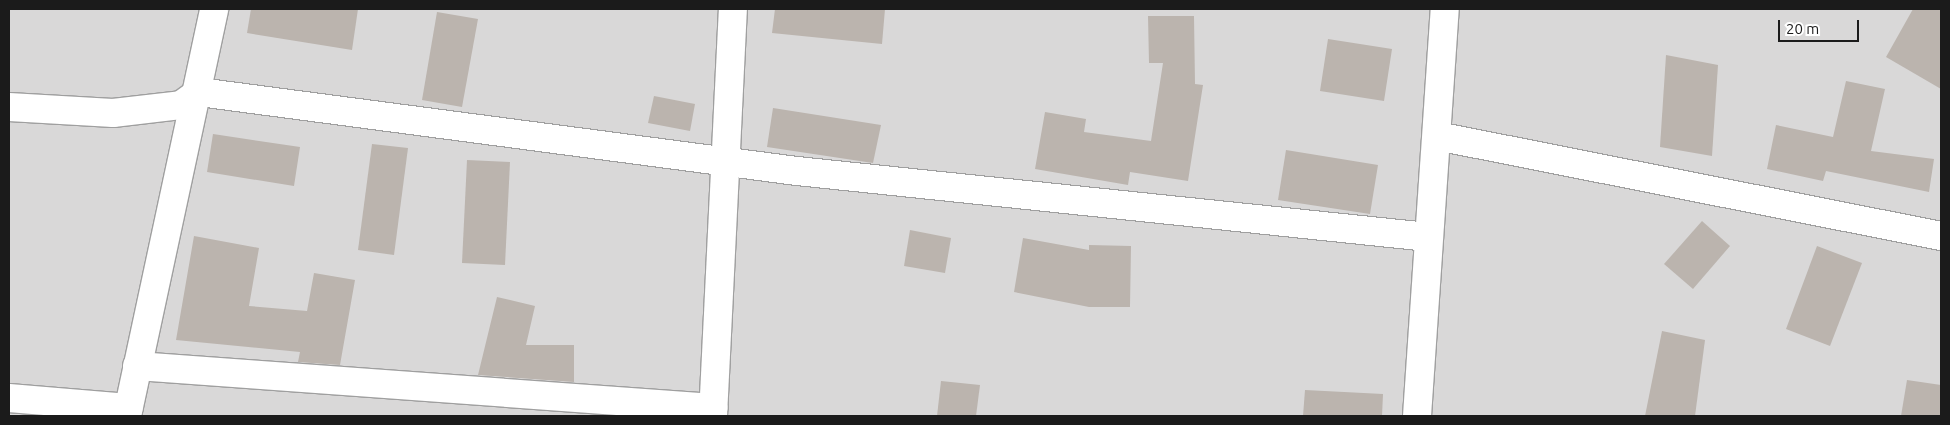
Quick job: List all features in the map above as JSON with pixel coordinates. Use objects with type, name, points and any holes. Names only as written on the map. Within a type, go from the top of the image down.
[{"type":"street","points":[[9,398],[128,412],[199,92],[214,9]]},
{"type":"street","points":[[137,366],[713,412],[728,162],[733,9]]},
{"type":"street","points":[[1418,416],[1428,237],[1446,9]]},
{"type":"street","points":[[9,106],[113,113],[181,105],[199,92],[728,162],[1428,237]]},
{"type":"street","points":[[1437,136],[1941,236]]},
{"type":"shaded area","points":[[9,9],[1941,9],[1941,416],[9,416]]},
{"type":"building","points":[[251,9],[358,9],[352,50],[247,33]]},
{"type":"building","points":[[775,9],[885,9],[882,44],[772,33]]},
{"type":"building","points":[[1913,9],[1941,9],[1941,89],[1886,57]]},
{"type":"building","points":[[437,12],[478,19],[462,107],[422,100]]},
{"type":"building","points":[[1148,16],[1194,16],[1195,84],[1203,85],[1188,181],[1130,172],[1128,185],[1035,169],[1045,112],[1086,119],[1084,132],[1151,141],[1163,63],[1149,63]]},
{"type":"building","points":[[1328,39],[1392,49],[1384,101],[1320,91]]},
{"type":"building","points":[[1666,55],[1718,65],[1712,156],[1660,147]]},
{"type":"building","points":[[1846,81],[1885,89],[1871,151],[1934,159],[1929,192],[1826,171],[1823,181],[1767,169],[1776,125],[1833,137]]},
{"type":"building","points":[[654,96],[695,104],[690,131],[648,123]]},
{"type":"building","points":[[773,108],[881,125],[873,163],[767,147]]},
{"type":"building","points":[[213,134],[300,147],[294,186],[207,172]]},
{"type":"building","points":[[372,144],[408,148],[394,255],[358,250]]},
{"type":"building","points":[[1286,150],[1378,165],[1370,214],[1278,200]]},
{"type":"building","points":[[467,160],[510,162],[505,265],[462,263]]},
{"type":"building","points":[[1702,221],[1730,246],[1693,289],[1664,264]]},
{"type":"building","points":[[910,230],[951,238],[945,273],[904,266]]},
{"type":"building","points":[[194,236],[259,248],[249,306],[307,311],[314,273],[355,280],[340,365],[298,362],[300,352],[176,340]]},
{"type":"building","points":[[1023,238],[1089,250],[1089,245],[1131,246],[1130,307],[1089,307],[1014,292]]},
{"type":"building","points":[[1817,246],[1862,263],[1830,346],[1786,329]]},
{"type":"building","points":[[497,297],[535,306],[526,345],[574,345],[574,382],[478,375]]},
{"type":"building","points":[[1662,331],[1705,340],[1695,416],[1645,416]]},
{"type":"building","points":[[1907,380],[1941,385],[1941,416],[1901,416]]},
{"type":"building","points":[[941,381],[980,385],[976,416],[937,416]]},
{"type":"building","points":[[1305,390],[1383,394],[1382,416],[1303,416]]}]
